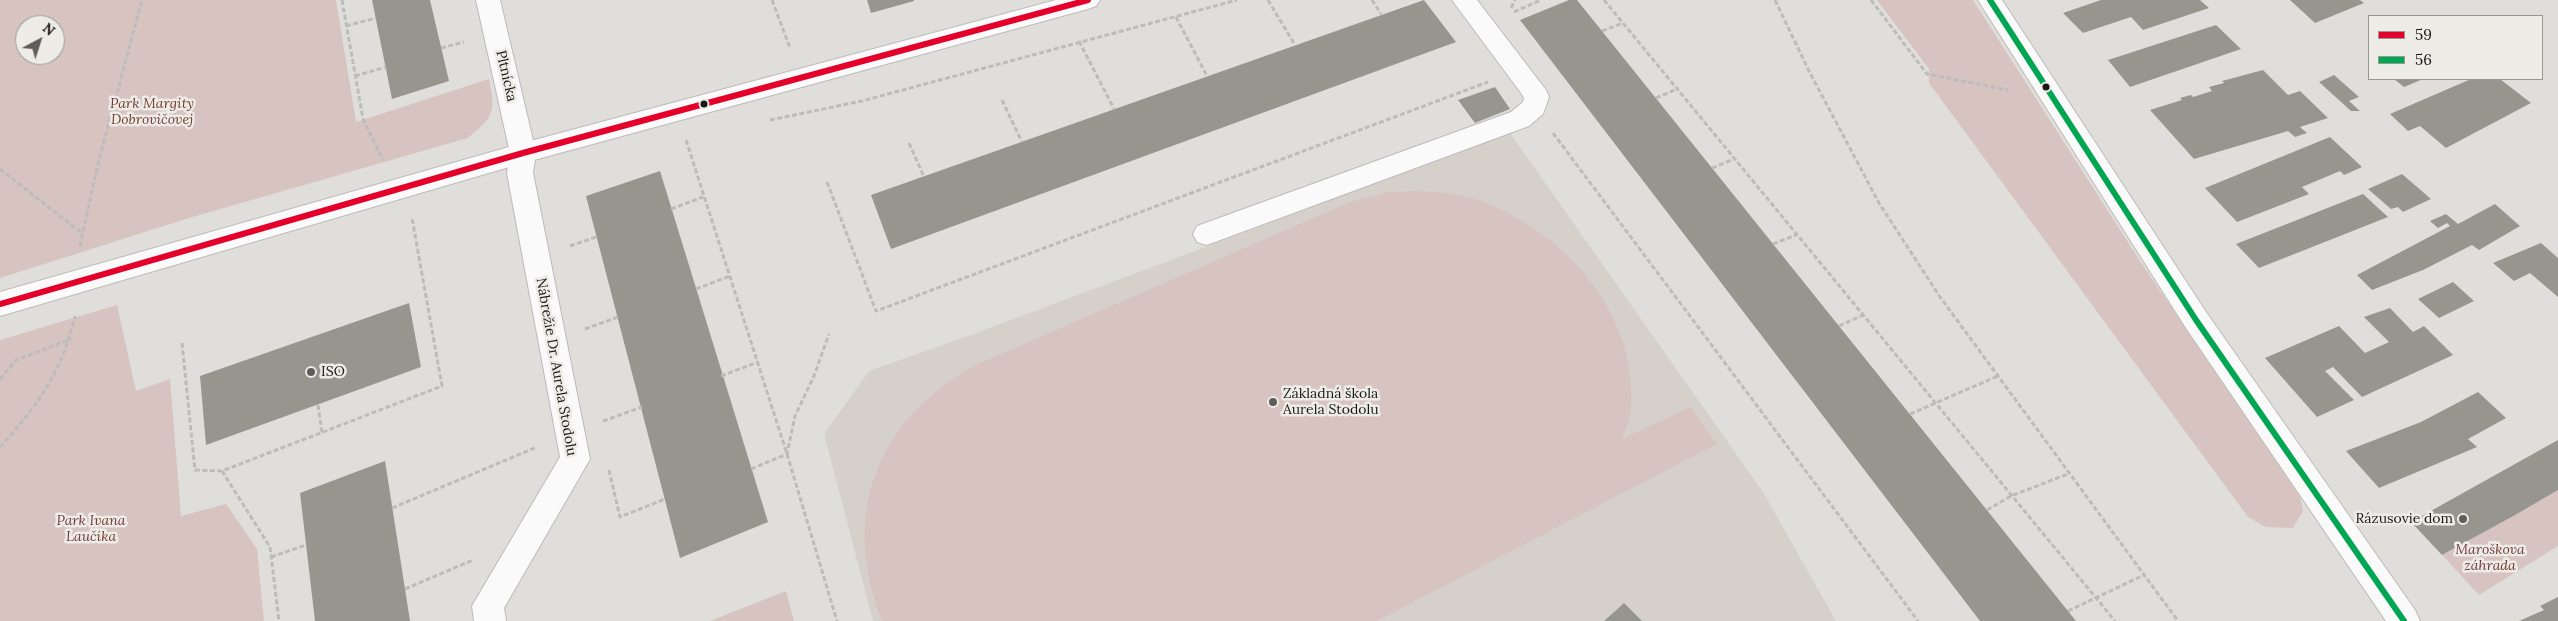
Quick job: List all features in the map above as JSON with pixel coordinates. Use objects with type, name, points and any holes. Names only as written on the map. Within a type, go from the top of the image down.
[{"type":"street","name":"Pltnícka","points":[[488,0],[523,153]]},
{"type":"street","points":[[0,304],[523,153],[1088,0]]},
{"type":"street","points":[[1206,234],[1520,119],[1534,107],[1536,97],[1530,86],[1464,0]]},
{"type":"street","points":[[1990,0],[2196,320],[2404,621]]},
{"type":"street","name":"Nábrežie Dr. Aurela Stodolu","points":[[490,621],[488,606],[575,459],[520,173],[523,153]]},
{"type":"path","points":[[0,447],[47,393],[62,365],[71,339],[76,314],[94,293],[92,254],[79,250],[98,164],[142,0]]},
{"type":"path","points":[[342,0],[363,120],[383,162]]},
{"type":"path","points":[[772,0],[791,50]]},
{"type":"path","points":[[763,121],[862,101],[1079,41],[1237,0]]},
{"type":"path","points":[[1268,0],[1295,45]]},
{"type":"path","points":[[1372,0],[1381,14]]},
{"type":"path","points":[[1604,0],[2115,621]]},
{"type":"path","points":[[1775,0],[1810,73],[1879,204],[1940,297],[2068,474],[2178,621]]},
{"type":"path","points":[[1871,0],[1927,74],[2053,99]]},
{"type":"path","points":[[1176,17],[1207,76]]},
{"type":"path","points":[[346,26],[376,18]]},
{"type":"path","points":[[1602,31],[1623,23]]},
{"type":"path","points":[[1079,41],[1114,109]]},
{"type":"path","points":[[355,76],[386,67]]},
{"type":"path","points":[[827,182],[876,311],[1491,81]]},
{"type":"path","points":[[1656,98],[1677,89]]},
{"type":"path","points":[[1002,100],[1022,142]]},
{"type":"path","points":[[1530,110],[1552,131],[1918,621]]},
{"type":"path","points":[[684,132],[703,197],[788,454],[837,621]]},
{"type":"path","points":[[909,143],[924,177]]},
{"type":"path","points":[[1712,168],[1734,158]]},
{"type":"path","points":[[0,169],[83,234]]},
{"type":"path","points":[[671,209],[703,197]]},
{"type":"path","points":[[182,343],[195,470],[222,472],[442,386],[412,216]]},
{"type":"path","points":[[1773,244],[1796,235]]},
{"type":"path","points":[[696,289],[730,276]]},
{"type":"path","points":[[1839,326],[1863,315]]},
{"type":"path","points":[[788,454],[795,416],[814,376],[829,334]]},
{"type":"path","points":[[0,379],[16,360],[71,339]]},
{"type":"path","points":[[722,376],[758,362]]},
{"type":"path","points":[[1910,414],[1934,402],[1998,376]]},
{"type":"path","points":[[318,405],[322,432]]},
{"type":"path","points":[[392,508],[570,434],[642,407]]},
{"type":"path","points":[[751,469],[788,454]]},
{"type":"path","points":[[606,461],[620,517],[665,499]]},
{"type":"path","points":[[222,472],[270,547],[279,621]]},
{"type":"path","points":[[1987,510],[2011,496],[2068,474]]},
{"type":"path","points":[[271,557],[306,545]]},
{"type":"path","points":[[404,589],[476,559]]},
{"type":"path","points":[[2068,611],[2144,576]]},
{"type":"shaded area","name":"Základná škola Aurela Stodolu","points":[[1510,133],[1763,492],[1836,621],[873,621],[824,434],[869,371],[968,336]]},
{"type":"green space","name":"Park Margity Dobrovičovej","points":[[0,0],[336,0],[356,122],[489,79],[492,99],[491,113],[488,119],[468,138],[189,218],[0,278]]},
{"type":"green space","points":[[1877,0],[1973,0],[2140,261],[2300,497],[2303,511],[2293,528],[2266,527],[2248,517],[1929,83],[1929,69]]},
{"type":"green space","name":"Základná škola Aurela Stodolu","points":[[1417,191],[1465,196],[1512,215],[1541,234],[1568,256],[1591,282],[1609,311],[1623,342],[1630,375],[1631,410],[1622,439],[1690,407],[1717,444],[1377,621],[882,621],[870,581],[865,543],[867,507],[876,473],[892,441],[914,412],[943,386],[978,364],[1350,202],[1389,192]]},
{"type":"green space","name":"Park Ivana Laučíka","points":[[117,305],[136,391],[170,379],[181,516],[226,504],[257,549],[264,621],[0,621],[0,340]]},
{"type":"green space","name":"Maroškova záhrada","points":[[2558,490],[2558,546],[2479,595],[2442,555]]},
{"type":"green space","points":[[786,591],[794,621],[710,621]]},
{"type":"building","points":[[372,0],[430,0],[449,81],[392,99]]},
{"type":"building","points":[[867,0],[914,0],[914,1],[871,13]]},
{"type":"building","points":[[1424,0],[1456,42],[891,249],[871,195]]},
{"type":"building","points":[[1569,0],[1577,0],[2076,621],[1980,621],[1520,20]]},
{"type":"building","points":[[2101,0],[2200,0],[2209,8],[2143,30],[2131,17],[2083,33],[2063,13]]},
{"type":"building","points":[[2290,0],[2360,0],[2364,3],[2315,23]]},
{"type":"building","points":[[2216,25],[2241,49],[2130,87],[2108,60]]},
{"type":"building","points":[[2263,70],[2288,95],[2300,91],[2328,118],[2300,127],[2307,133],[2295,137],[2288,131],[2194,159],[2150,110],[2182,100],[2180,98],[2191,95],[2193,97],[2212,91],[2209,87],[2224,83],[2222,81]]},
{"type":"building","points":[[2334,75],[2359,97],[2349,101],[2360,111],[2351,111],[2319,82]]},
{"type":"building","points":[[2395,80],[2421,80],[2404,87]]},
{"type":"building","points":[[2469,80],[2501,80],[2531,103],[2446,148],[2420,126],[2408,131],[2390,114]]},
{"type":"building","points":[[1495,87],[1510,109],[1475,123],[1458,100]]},
{"type":"building","points":[[2330,137],[2362,167],[2344,175],[2340,171],[2302,187],[2309,194],[2237,222],[2205,188]]},
{"type":"building","points":[[660,171],[768,522],[680,558],[586,196]]},
{"type":"building","points":[[2402,174],[2431,199],[2403,212],[2398,207],[2391,209],[2368,189]]},
{"type":"building","points":[[2363,194],[2388,217],[2259,268],[2236,244]]},
{"type":"building","points":[[2495,204],[2520,226],[2479,250],[2472,245],[2423,270],[2372,290],[2357,275],[2450,226],[2447,223],[2438,228],[2430,221],[2446,214],[2458,224]]},
{"type":"building","points":[[2541,243],[2558,258],[2558,297],[2530,273],[2514,281],[2493,263]]},
{"type":"building","points":[[2453,282],[2474,301],[2439,318],[2418,299]]},
{"type":"building","name":"ISO","points":[[409,303],[421,367],[206,445],[200,376]]},
{"type":"building","points":[[2390,308],[2413,332],[2424,326],[2453,355],[2362,397],[2333,367],[2325,371],[2354,400],[2317,417],[2265,358],[2339,326],[2365,353],[2389,342],[2364,317]]},
{"type":"building","points":[[2478,392],[2506,418],[2468,439],[2477,447],[2379,488],[2346,451],[2421,422]]},
{"type":"building","points":[[2558,440],[2558,490],[2515,515],[2442,555],[2411,522]]},
{"type":"building","points":[[385,461],[410,621],[315,621],[300,493]]},
{"type":"building","points":[[2558,597],[2558,621],[2519,621],[2544,610],[2540,606]]},
{"type":"building","points":[[1624,603],[1642,621],[1604,621]]},
{"type":"transit line","name":"59","points":[[0,304],[523,153],[1088,0]]},
{"type":"transit line","name":"56","points":[[1990,0],[2196,320],[2404,621]]},
{"type":"place","name":"ISO","points":[[311,372]]},
{"type":"place","name":"Základná škola Aurela Stodolu","points":[[1273,402]]},
{"type":"place","name":"Rázusovie dom","points":[[2463,519]]}]
